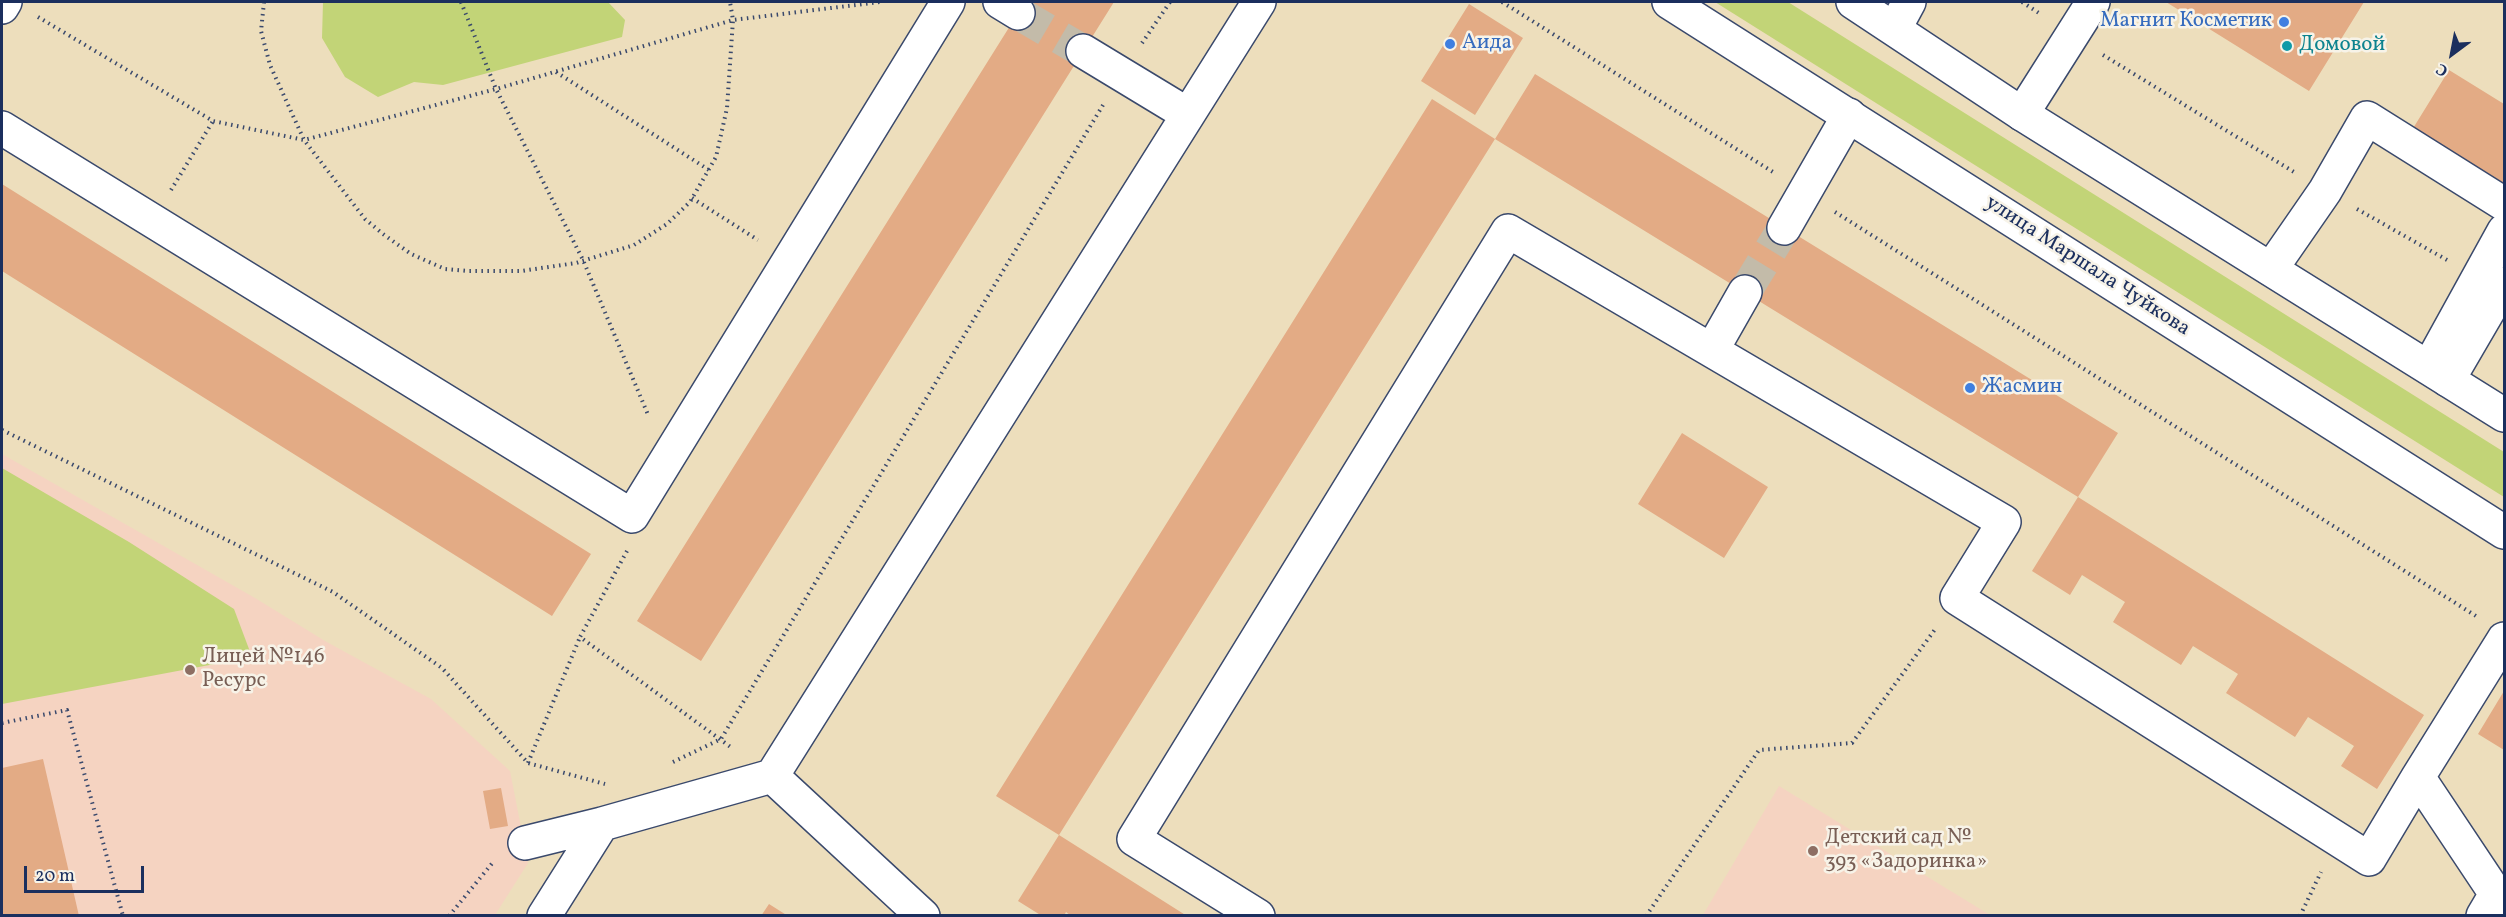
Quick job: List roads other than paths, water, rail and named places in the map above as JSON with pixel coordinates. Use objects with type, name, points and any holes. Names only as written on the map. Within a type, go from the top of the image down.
[{"type":"main road","points":[[2,128],[632,516],[948,2]]},
{"type":"main road","points":[[525,843],[602,824],[772,776],[1259,2]]},
{"type":"main road","name":"улица Маршала Чуйкова","points":[[1669,2],[2505,532]]},
{"type":"main road","points":[[1853,2],[1902,15],[2022,114],[2505,415]]},
{"type":"main road","points":[[2022,114],[2093,2]]},
{"type":"main road","points":[[1083,51],[1187,114]]},
{"type":"main road","points":[[1784,228],[1849,115]]},
{"type":"main road","points":[[2271,269],[2325,191],[2367,118],[2505,204]]},
{"type":"main road","points":[[1258,915],[1134,839],[1508,231],[2004,522],[1957,598],[2369,859],[2418,777],[2494,630]]},
{"type":"main road","points":[[2439,373],[2491,281],[2505,231]]},
{"type":"main road","points":[[1712,350],[1745,292]]},
{"type":"main road","points":[[772,776],[923,915]]},
{"type":"main road","points":[[2418,777],[2496,894],[2483,915]]},
{"type":"main road","points":[[544,915],[602,824]]},
{"type":"tunnel","points":[[1018,13],[1083,51]]},
{"type":"tunnel","points":[[1745,292],[1784,228]]},
{"type":"place","name":"Магнит Косметик","points":[[2284,22]]},
{"type":"place","name":"Аида","points":[[1450,44]]},
{"type":"place","name":"Домовой","points":[[2287,46]]},
{"type":"place","name":"Жасмин","points":[[1970,388]]},
{"type":"place","name":"Лицей №146 Ресурс","points":[[190,670]]},
{"type":"place","name":"Детский сад № 393 «Задоринка»","points":[[1813,851]]}]
